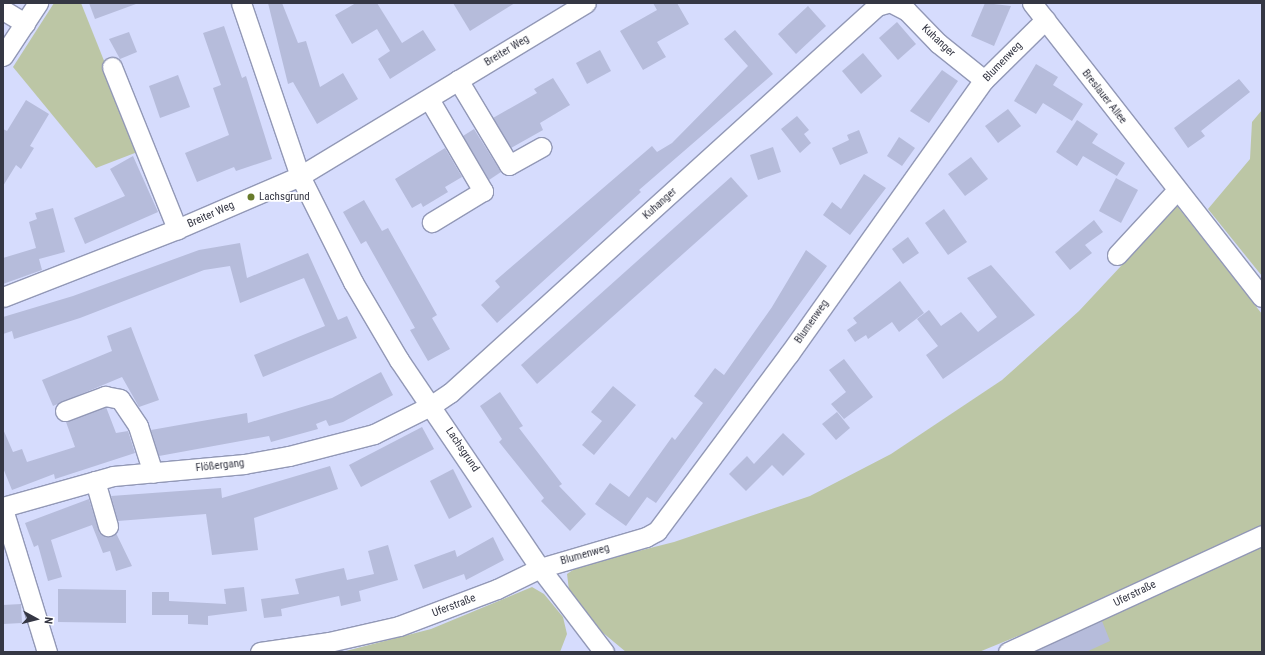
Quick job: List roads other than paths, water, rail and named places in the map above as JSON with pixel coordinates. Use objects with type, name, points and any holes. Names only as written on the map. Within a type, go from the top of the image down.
[{"type":"street","points":[[3,56],[38,3]]},
{"type":"street","name":"Lachsgrund","points":[[241,3],[300,176],[353,282],[399,360],[432,405],[540,568]]},
{"type":"street","name":"Breiter Weg","points":[[3,297],[178,230],[300,176],[586,3]]},
{"type":"street","name":"Kuhanger","points":[[432,405],[450,393],[877,6],[887,3]]},
{"type":"street","name":"Kuhanger","points":[[892,3],[907,11],[938,43],[984,80]]},
{"type":"street","name":"Breslauer Allee","points":[[1032,3],[1262,297]]},
{"type":"street","points":[[3,10],[25,23]]},
{"type":"street","name":"Blumenweg","points":[[540,568],[646,537],[664,524],[984,80],[1044,20]]},
{"type":"street","points":[[112,67],[178,230]]},
{"type":"street","points":[[458,80],[509,165],[541,146]]},
{"type":"street","points":[[429,99],[483,191],[432,222]]},
{"type":"street","points":[[1117,255],[1177,190]]},
{"type":"street","points":[[65,411],[105,396],[120,399],[138,426],[153,473]]},
{"type":"street","name":"Flößergang","points":[[3,508],[95,481],[290,456],[374,434],[432,405]]},
{"type":"street","points":[[95,481],[108,526]]},
{"type":"street","points":[[3,508],[47,652]]},
{"type":"street","name":"Uferstraße","points":[[1008,652],[1262,535]]},
{"type":"street","points":[[540,568],[597,650]]},
{"type":"street","name":"Uferstraße","points":[[260,652],[329,642],[399,626],[497,589],[540,568]]},
{"type":"place","name":"Lachsgrund","points":[[251,197]]}]
